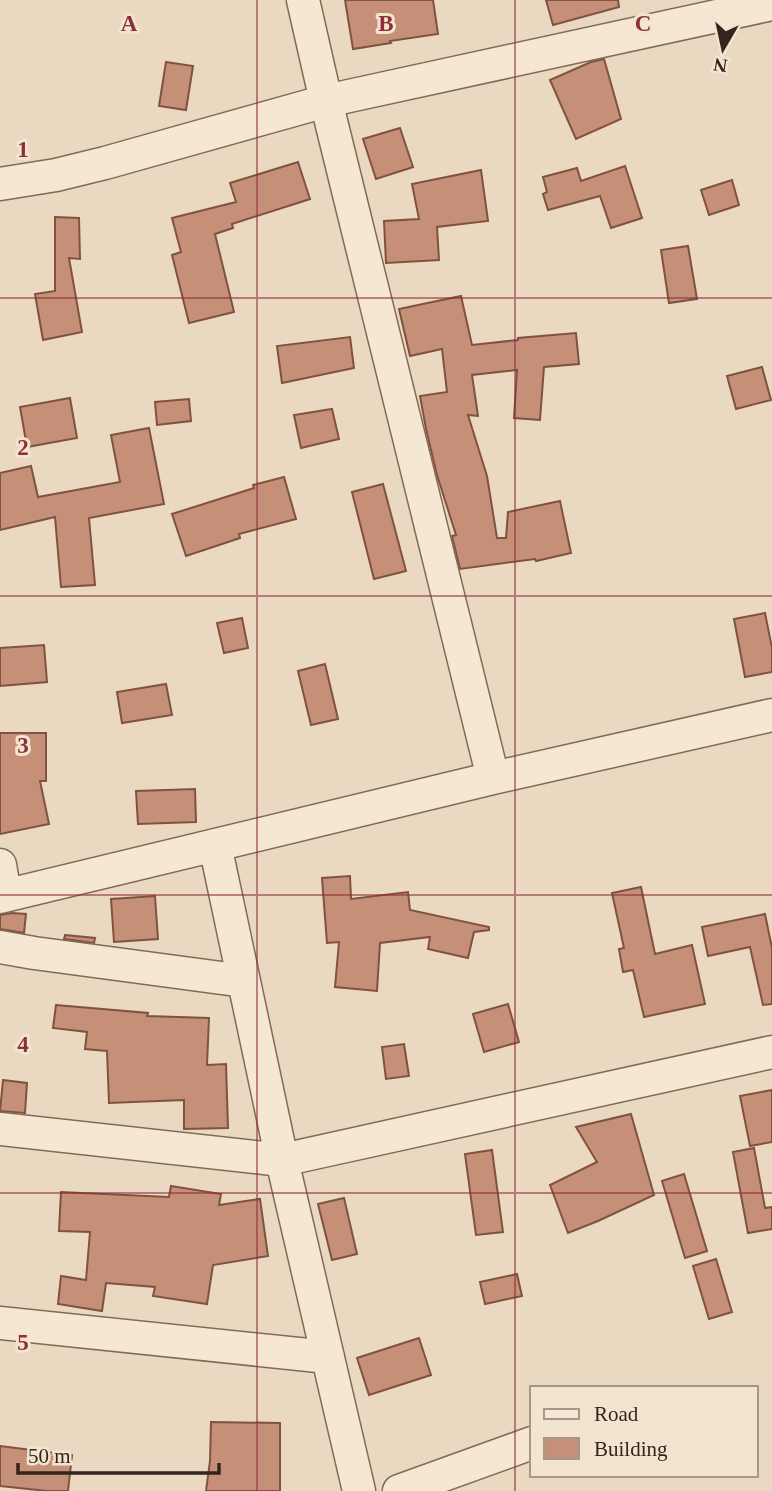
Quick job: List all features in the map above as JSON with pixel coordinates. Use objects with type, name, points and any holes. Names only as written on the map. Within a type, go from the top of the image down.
[{"type":"street","points":[[303,0],[493,778]]},
{"type":"street","points":[[0,184],[56,175],[105,163],[326,101],[772,4]]},
{"type":"street","points":[[2,886],[215,845],[772,715]]},
{"type":"street","points":[[215,845],[282,1160],[359,1491]]},
{"type":"street","points":[[0,947],[244,981]]},
{"type":"street","points":[[0,1129],[282,1160],[772,1052]]},
{"type":"street","points":[[0,1323],[328,1357]]},
{"type":"street","points":[[400,1491],[530,1444]]},
{"type":"building","points":[[345,0],[433,0],[438,34],[353,49]]},
{"type":"building","points":[[546,0],[618,0],[619,7],[553,25]]},
{"type":"building","points":[[604,59],[621,119],[576,139],[550,80]]},
{"type":"building","points":[[166,62],[193,66],[186,110],[159,106]]},
{"type":"building","points":[[400,128],[413,167],[376,179],[363,139]]},
{"type":"building","points":[[298,162],[310,199],[232,224],[233,228],[215,234],[234,312],[189,323],[172,255],[181,252],[172,218],[236,202],[230,183]]},
{"type":"building","points":[[625,166],[642,218],[611,228],[600,196],[548,210],[543,194],[547,192],[543,177],[577,168],[581,181]]},
{"type":"building","points":[[481,170],[488,221],[437,227],[439,260],[386,263],[384,221],[419,219],[412,184]]},
{"type":"building","points":[[732,180],[739,205],[709,215],[701,190]]},
{"type":"building","points":[[55,217],[79,218],[80,259],[69,258],[82,332],[43,340],[35,294],[55,291]]},
{"type":"building","points":[[688,246],[697,299],[669,303],[661,250]]},
{"type":"building","points":[[461,296],[472,345],[576,333],[579,364],[544,367],[540,420],[514,418],[517,370],[472,375],[478,416],[468,415],[487,476],[497,538],[506,538],[508,512],[560,501],[571,553],[536,561],[460,569],[452,536],[456,535],[437,475],[420,396],[447,392],[442,349],[410,356],[399,309]]},
{"type":"building","points":[[350,337],[354,368],[282,383],[277,346]]},
{"type":"building","points":[[762,367],[771,400],[736,409],[727,376]]},
{"type":"building","points":[[70,398],[77,438],[27,447],[20,407]]},
{"type":"building","points":[[189,399],[191,421],[157,425],[155,402]]},
{"type":"building","points":[[332,409],[339,439],[301,448],[294,415]]},
{"type":"building","points":[[149,428],[164,504],[89,518],[95,585],[61,587],[55,517],[0,530],[0,473],[31,466],[38,497],[120,482],[111,435]]},
{"type":"building","points":[[284,477],[296,519],[239,534],[240,538],[186,556],[172,514],[254,488],[253,485]]},
{"type":"building","points":[[383,484],[406,571],[374,579],[352,492]]},
{"type":"building","points":[[765,613],[772,648],[772,672],[745,677],[734,619]]},
{"type":"building","points":[[242,618],[248,648],[224,653],[217,623]]},
{"type":"building","points":[[44,645],[47,682],[0,686],[0,648]]},
{"type":"building","points":[[325,664],[338,719],[311,725],[298,671]]},
{"type":"building","points":[[166,684],[172,715],[122,723],[117,692]]},
{"type":"building","points":[[0,733],[46,733],[46,781],[40,781],[49,824],[0,834]]},
{"type":"building","points":[[195,789],[196,822],[138,824],[136,791]]},
{"type":"building","points":[[350,876],[351,899],[408,892],[410,910],[489,927],[489,930],[474,932],[468,958],[428,949],[430,937],[380,943],[377,991],[335,987],[339,942],[327,943],[322,878]]},
{"type":"building","points":[[641,887],[655,954],[692,945],[705,1004],[644,1017],[633,970],[623,972],[619,949],[624,948],[612,893]]},
{"type":"building","points":[[155,896],[158,939],[114,942],[111,899]]},
{"type":"building","points":[[26,914],[24,933],[0,929],[0,915]]},
{"type":"building","points":[[765,914],[772,948],[772,1004],[763,1005],[750,947],[708,956],[702,927]]},
{"type":"building","points":[[65,935],[95,938],[94,943],[64,939]]},
{"type":"building","points":[[508,1004],[519,1042],[484,1052],[473,1014]]},
{"type":"building","points":[[56,1005],[148,1013],[147,1016],[209,1018],[207,1065],[226,1064],[228,1128],[184,1129],[184,1100],[109,1103],[107,1051],[85,1049],[87,1032],[53,1028]]},
{"type":"building","points":[[404,1044],[409,1076],[386,1079],[382,1047]]},
{"type":"building","points":[[3,1080],[27,1083],[25,1113],[0,1111]]},
{"type":"building","points":[[772,1090],[772,1142],[750,1146],[740,1096]]},
{"type":"building","points":[[631,1114],[654,1195],[568,1233],[550,1185],[597,1162],[576,1127]]},
{"type":"building","points":[[754,1148],[765,1208],[772,1207],[772,1229],[748,1233],[733,1152]]},
{"type":"building","points":[[492,1150],[503,1232],[476,1235],[465,1154]]},
{"type":"building","points":[[684,1174],[707,1251],[685,1258],[662,1181]]},
{"type":"building","points":[[171,1186],[221,1194],[219,1205],[260,1199],[268,1256],[213,1265],[207,1304],[153,1296],[155,1287],[106,1283],[102,1311],[58,1304],[61,1276],[86,1280],[90,1232],[59,1231],[61,1192],[169,1197]]},
{"type":"building","points":[[344,1198],[357,1254],[332,1260],[318,1204]]},
{"type":"building","points":[[716,1259],[732,1312],[709,1319],[693,1266]]},
{"type":"building","points":[[517,1274],[522,1296],[485,1304],[480,1282]]},
{"type":"building","points":[[419,1338],[431,1375],[369,1395],[357,1358]]},
{"type":"building","points":[[211,1422],[280,1423],[280,1491],[206,1491]]},
{"type":"building","points":[[0,1446],[72,1455],[68,1491],[0,1486]]}]
